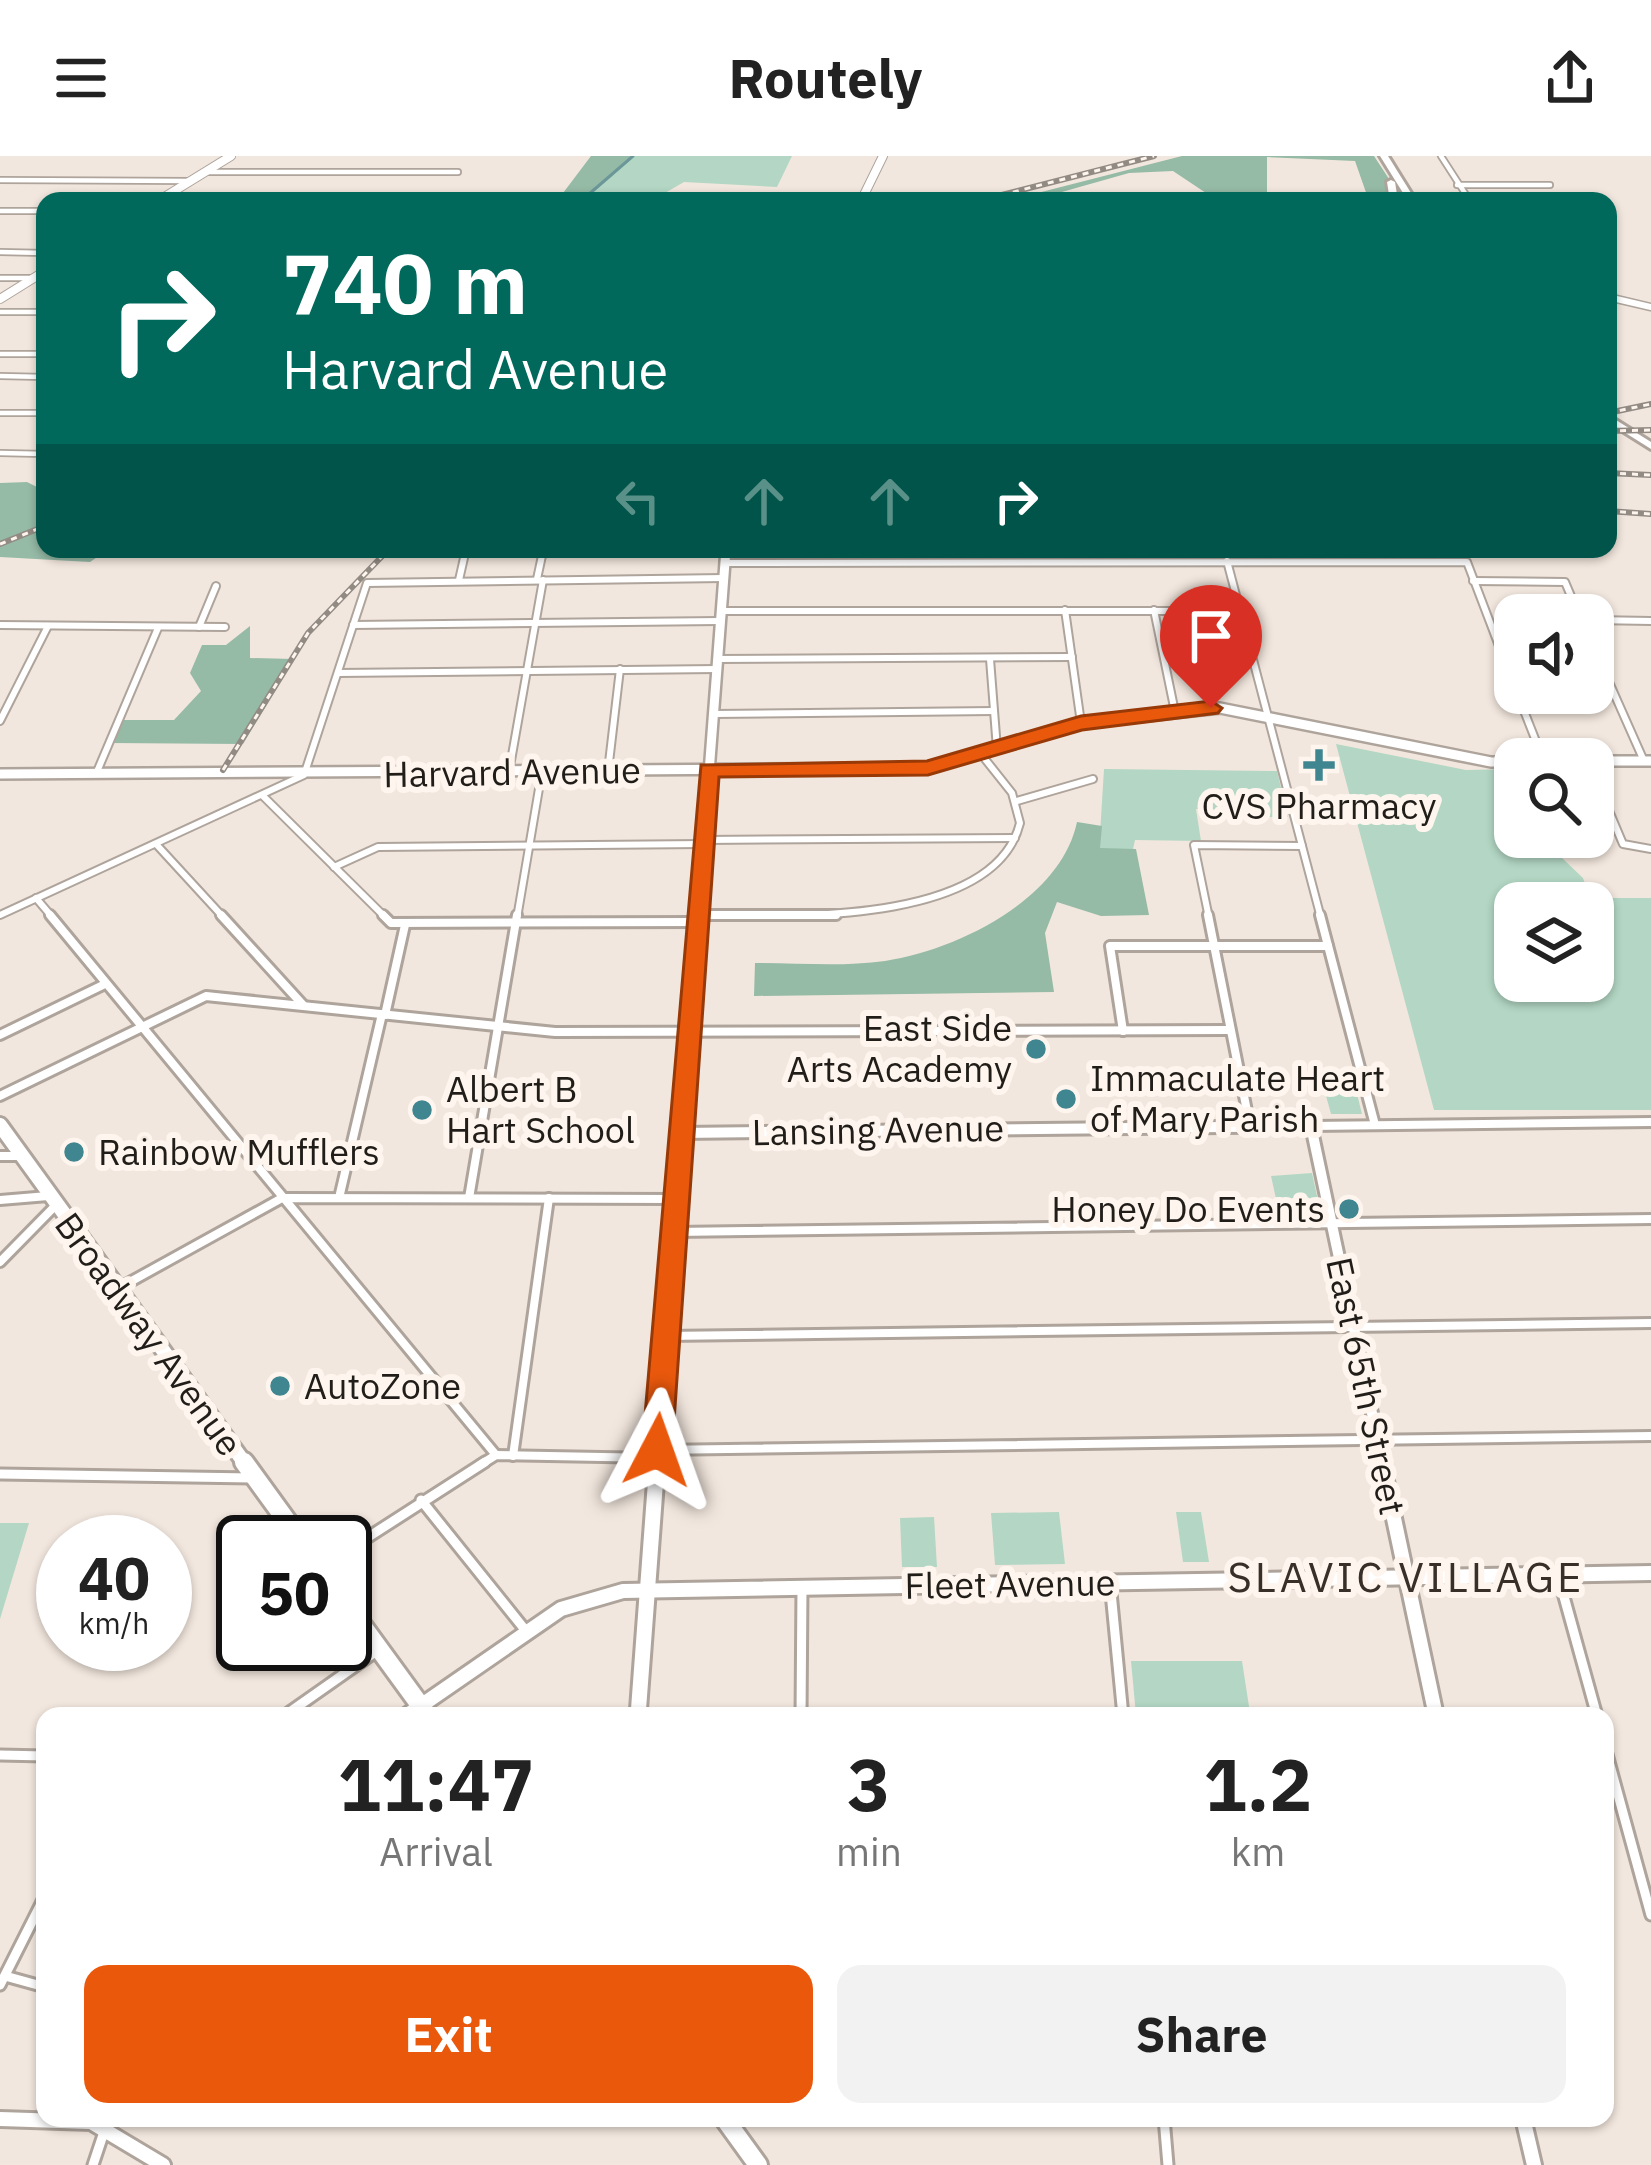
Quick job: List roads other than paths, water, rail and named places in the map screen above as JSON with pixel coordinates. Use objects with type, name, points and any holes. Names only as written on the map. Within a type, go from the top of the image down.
[{"type":"highway","points":[[1379,156],[1395,192]]},
{"type":"highway","points":[[1379,156],[1408,192]]},
{"type":"highway","points":[[1617,424],[1651,446]]},
{"type":"highway","points":[[1617,435],[1651,457]]},
{"type":"main road","points":[[173,192],[231,156]]},
{"type":"main road","points":[[865,192],[884,156]]},
{"type":"main road","points":[[0,298],[36,278]]},
{"type":"main road","points":[[639,1707],[726,558]]},
{"type":"main road","name":"Harvard Avenue","points":[[0,774],[928,768],[1081,723],[1220,708],[1494,762]]},
{"type":"main road","points":[[1614,761],[1647,761]]},
{"type":"main road","name":"Broadway Avenue","points":[[0,1125],[282,1515]]},
{"type":"main road","points":[[372,1639],[416,1707]]},
{"type":"main road","points":[[731,2127],[758,2165]]},
{"type":"street","points":[[1441,156],[1463,192]]},
{"type":"street","points":[[205,172],[458,172]]},
{"type":"street","points":[[0,180],[190,181]]},
{"type":"street","points":[[1457,185],[1550,185]]},
{"type":"street","points":[[0,211],[36,211]]},
{"type":"street","points":[[0,252],[36,253]]},
{"type":"street","points":[[0,278],[32,279]]},
{"type":"street","points":[[1617,299],[1651,307]]},
{"type":"street","points":[[0,312],[36,312]]},
{"type":"street","points":[[0,354],[36,354]]},
{"type":"street","points":[[0,376],[36,376]]},
{"type":"street","points":[[0,412],[36,413]]},
{"type":"street","points":[[0,453],[36,454]]},
{"type":"street","points":[[459,580],[464,558]]},
{"type":"street","points":[[508,772],[528,670],[542,558]]},
{"type":"street","points":[[1012,558],[1467,562],[1494,635]]},
{"type":"street","points":[[1227,561],[1375,1125]]},
{"type":"street","points":[[0,915],[304,775],[367,583],[724,578]]},
{"type":"street","points":[[1473,581],[1565,582],[1570,594]]},
{"type":"street","points":[[199,627],[216,586]]},
{"type":"street","points":[[352,625],[1065,610],[1239,611]]},
{"type":"street","points":[[1065,610],[1081,723]]},
{"type":"street","points":[[1154,610],[1175,712]]},
{"type":"street","points":[[1614,620],[1651,621]]},
{"type":"street","points":[[0,625],[225,627]]},
{"type":"street","points":[[0,721],[48,626]]},
{"type":"street","points":[[95,776],[158,627]]},
{"type":"street","points":[[338,674],[1072,657]]},
{"type":"street","points":[[990,658],[997,749]]},
{"type":"street","points":[[608,771],[620,669]]},
{"type":"street","points":[[1614,691],[1647,761]]},
{"type":"street","points":[[714,714],[994,711]]},
{"type":"street","points":[[263,796],[391,923],[405,926],[860,914],[918,905],[958,888],[1016,838],[1017,801],[981,754]]},
{"type":"street","points":[[469,1198],[542,771]]},
{"type":"street","points":[[1017,801],[1094,778]]},
{"type":"street","points":[[1614,819],[1627,848],[1651,849]]},
{"type":"street","points":[[334,867],[378,847],[1016,838]]},
{"type":"street","points":[[156,844],[304,1006]]},
{"type":"street","points":[[1250,1126],[1195,845],[1303,845]]},
{"type":"street","points":[[36,898],[496,1455]]},
{"type":"street","points":[[339,1198],[405,926]]},
{"type":"street","points":[[1124,1030],[1110,946],[1328,946]]},
{"type":"street","points":[[0,1035],[106,983]]},
{"type":"street","points":[[0,1096],[200,997],[499,1027],[688,1035],[1229,1030]]},
{"type":"street","name":"Lansing Avenue","points":[[681,1133],[1651,1122]]},
{"type":"street","name":"East 65th Street","points":[[1311,1126],[1434,1707]]},
{"type":"street","points":[[0,1156],[23,1156]]},
{"type":"street","points":[[118,1289],[282,1198],[676,1198]]},
{"type":"street","points":[[513,1456],[549,1198]]},
{"type":"street","points":[[0,1200],[52,1201]]},
{"type":"street","points":[[0,1262],[52,1201]]},
{"type":"street","points":[[674,1232],[1651,1219]]},
{"type":"street","points":[[665,1336],[1651,1323]]},
{"type":"street","points":[[372,1534],[496,1455],[1651,1436]]},
{"type":"street","points":[[0,1474],[254,1478]]},
{"type":"street","points":[[422,1500],[526,1631]]},
{"type":"street","name":"Fleet Avenue","points":[[426,1707],[526,1631],[579,1600],[647,1591],[1651,1573]]},
{"type":"street","points":[[1558,1575],[1595,1707]]},
{"type":"street","points":[[1110,1582],[1122,1707]]},
{"type":"street","points":[[801,1707],[802,1587]]},
{"type":"street","points":[[297,1707],[379,1649]]},
{"type":"street","points":[[0,1755],[36,1756]]},
{"type":"street","points":[[1614,1780],[1651,1915]]},
{"type":"street","points":[[36,1914],[3,1981],[36,1986]]},
{"type":"street","points":[[0,2119],[36,2120]]},
{"type":"street","points":[[93,2165],[106,2127]]},
{"type":"street","points":[[111,2127],[164,2165]]},
{"type":"street","points":[[1165,2127],[1168,2165]]},
{"type":"street","points":[[1525,2127],[1534,2165]]},
{"type":"waterway","points":[[591,192],[633,156]]},
{"type":"railway","points":[[1013,192],[1154,156]]},
{"type":"railway","points":[[1617,411],[1651,404]]},
{"type":"railway","points":[[1617,431],[1651,430]]},
{"type":"railway","points":[[1617,473],[1651,475]]},
{"type":"railway","points":[[1617,512],[1651,514]]},
{"type":"railway","points":[[0,544],[36,530]]},
{"type":"railway","points":[[223,770],[308,633],[380,558]]},
{"type":"place","name":"CVS Pharmacy","points":[[1319,765]]},
{"type":"place","name":"East Side Arts Academy","points":[[1036,1049]]},
{"type":"place","name":"Immaculate Heart of Mary Parish","points":[[1066,1099]]},
{"type":"place","name":"Albert B Hart School","points":[[422,1110]]},
{"type":"place","name":"Rainbow Mufflers","points":[[74,1152]]},
{"type":"place","name":"Honey Do Events","points":[[1349,1209]]},
{"type":"place","name":"AutoZone","points":[[280,1386]]},
{"type":"district","name":"SLAVIC VILLAGE","points":[[1406,1577]]}]
